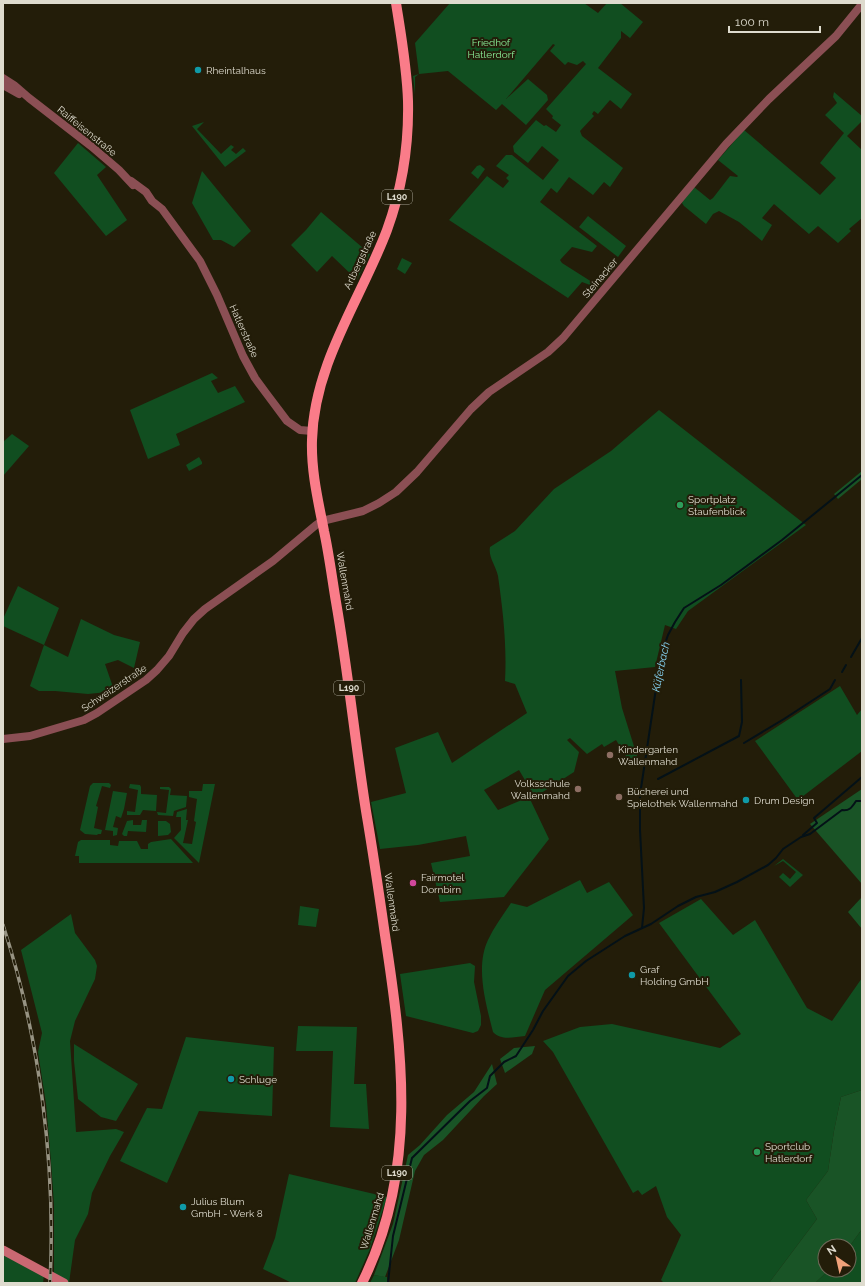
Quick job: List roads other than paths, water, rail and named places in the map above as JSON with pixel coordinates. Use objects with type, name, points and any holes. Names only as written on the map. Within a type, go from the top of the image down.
[{"type":"main road","name":"Arlbergstraße","points":[[322,521],[314,478],[312,456],[312,431],[318,394],[328,362],[386,233],[395,207],[404,168],[407,138],[408,99],[404,57],[396,3]]},
{"type":"main road","name":"Wallenmahd","points":[[322,521],[344,650],[366,808],[394,990],[401,1064],[400,1151],[394,1190],[384,1231],[362,1283]]},
{"type":"main road","points":[[3,1250],[64,1283]]},
{"type":"street","name":"Steinacker","points":[[322,521],[363,511],[396,492],[417,472],[471,409],[488,392],[548,352],[563,338],[726,144],[769,99],[836,36],[862,4]]},
{"type":"street","name":"Raiffeisenstraße","points":[[3,78],[91,146],[146,192],[152,202]]},
{"type":"street","name":"Raiffeisenstraße","points":[[3,85],[29,98]]},
{"type":"street","name":"Hatlerstraße","points":[[152,202],[162,209],[192,249],[204,268],[226,315],[239,348],[255,378],[286,421],[300,430],[312,431]]},
{"type":"street","name":"Schweizerstraße","points":[[3,739],[30,736],[84,720],[146,680],[169,656],[183,633],[205,608],[273,561],[322,521]]},
{"type":"waterway","name":"Küferbach","points":[[642,928],[644,908],[640,830],[640,795],[661,655],[668,635],[684,608],[721,585],[782,540],[862,475]]},
{"type":"waterway","points":[[851,657],[862,638]]},
{"type":"waterway","points":[[842,672],[846,665]]},
{"type":"waterway","points":[[658,779],[739,736],[742,722],[741,680]]},
{"type":"waterway","points":[[744,743],[830,689],[835,680]]},
{"type":"waterway","points":[[803,835],[817,823],[814,818],[862,777]]},
{"type":"waterway","points":[[388,1283],[393,1236],[412,1158],[470,1101],[487,1088],[490,1076],[504,1062],[516,1056],[533,1030],[543,1011],[568,976],[586,961],[625,936],[651,924],[678,906],[696,897],[715,892],[737,882],[768,865],[783,849],[801,837],[810,834],[842,810],[847,810],[856,801],[862,801]]},
{"type":"railway","points":[[3,925],[27,1012],[43,1102],[48,1148],[50,1193],[50,1283]]},
{"type":"place","name":"Rheintalhaus","points":[[198,70]]},
{"type":"place","name":"Sportplatz Staufenblick","points":[[680,505]]},
{"type":"place","name":"Kindergarten Wallenmahd","points":[[610,755]]},
{"type":"place","name":"Volksschule Wallenmahd","points":[[578,789]]},
{"type":"place","name":"Bücherei und Spielothek Wallenmahd","points":[[619,797]]},
{"type":"place","name":"Drum Design","points":[[746,800]]},
{"type":"place","name":"Fairmotel Dornbirn","points":[[413,883]]},
{"type":"place","name":"Graf Holding GmbH","points":[[632,975]]},
{"type":"place","name":"Schluge","points":[[231,1079]]},
{"type":"place","name":"Sportclub Hatlerdorf","points":[[757,1152]]},
{"type":"place","name":"Julius Blum GmbH - Werk 8","points":[[183,1207]]},
{"type":"park label","name":"Friedhof Hatlerdorf","points":[[491,48]]}]
